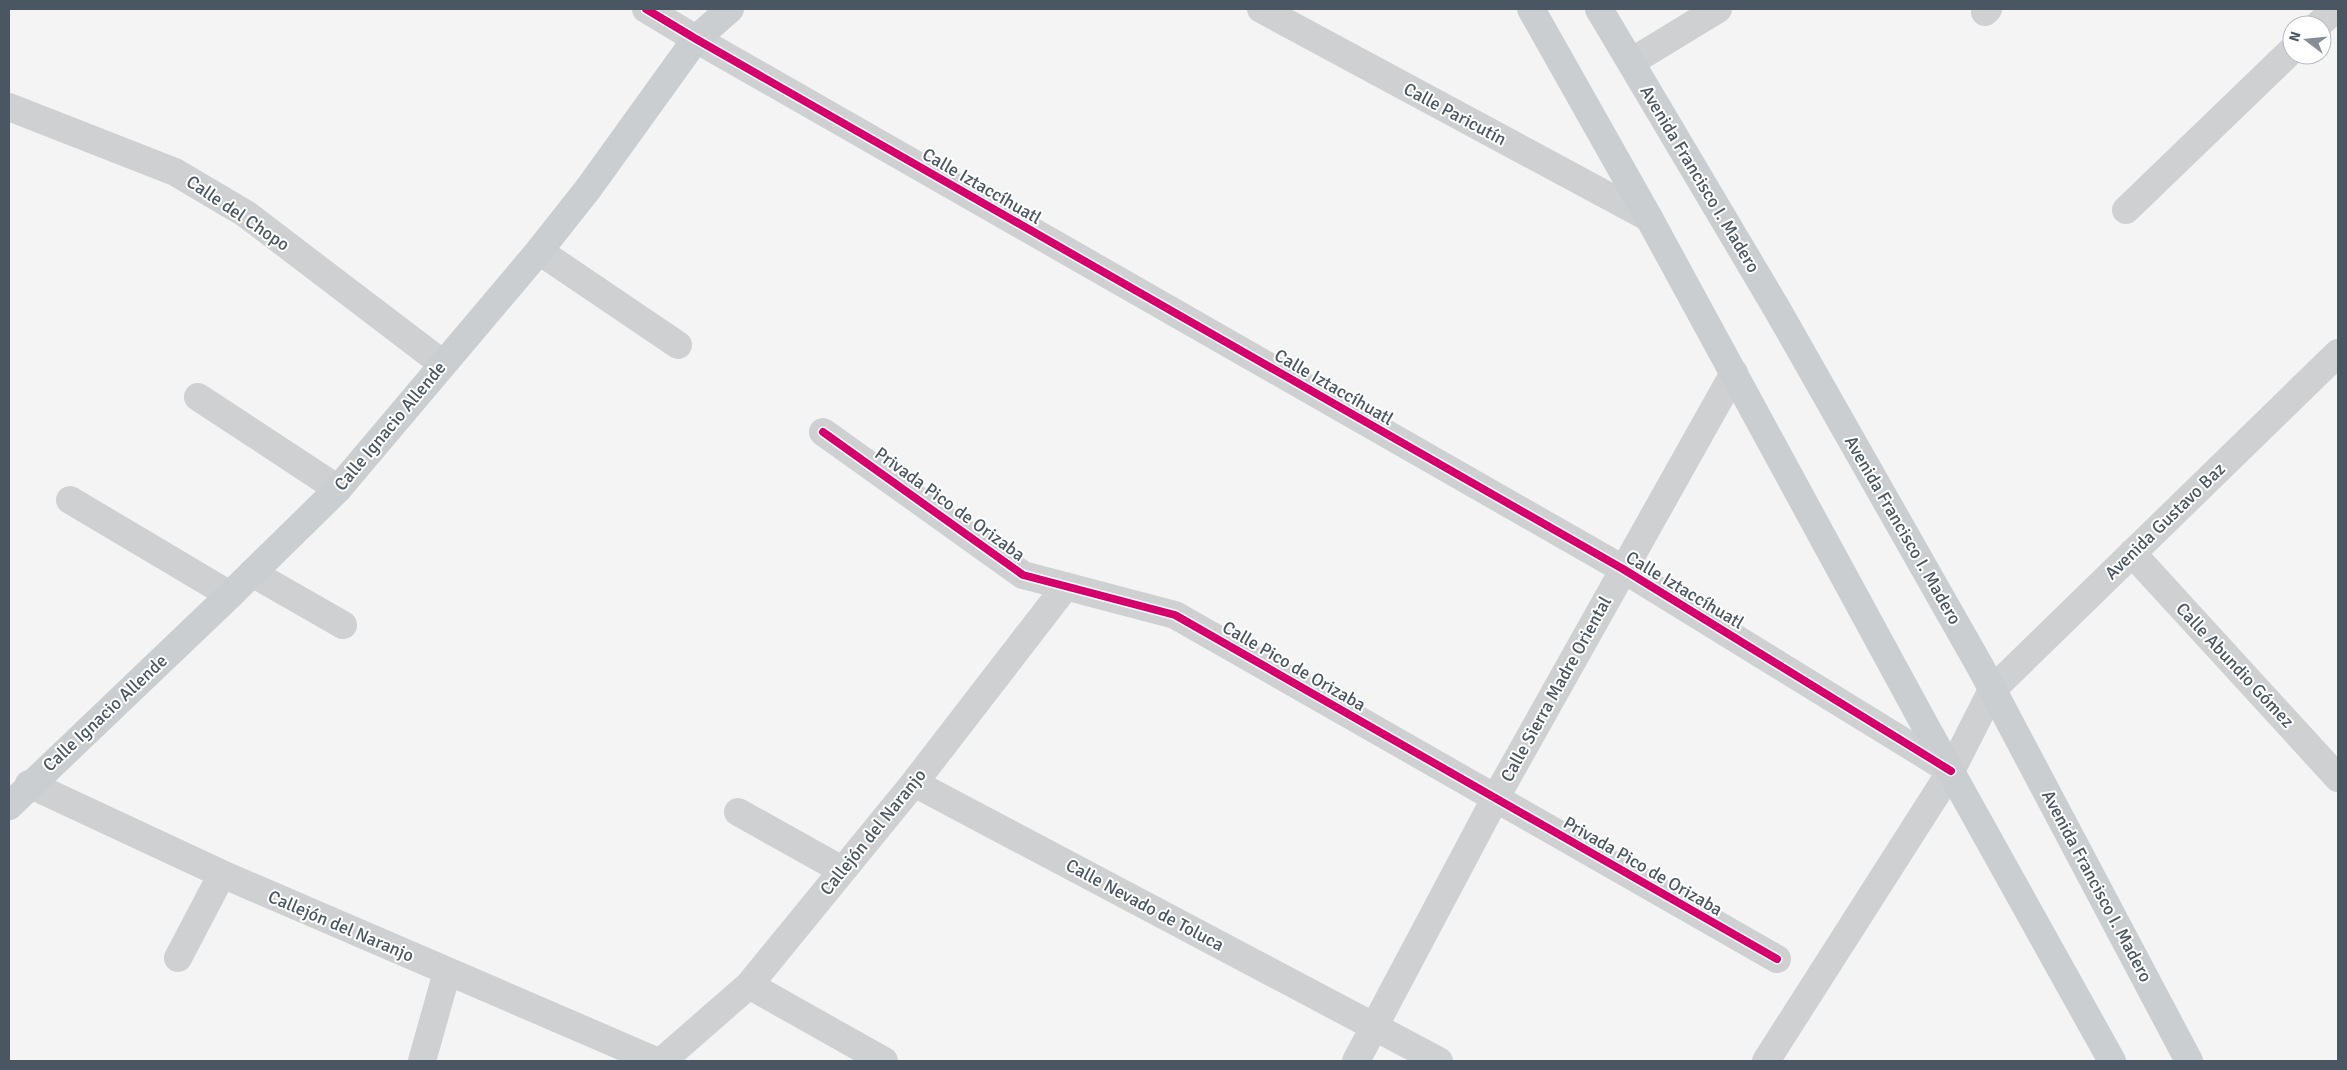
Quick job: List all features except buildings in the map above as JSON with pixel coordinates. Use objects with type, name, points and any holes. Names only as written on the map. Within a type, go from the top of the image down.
[{"type":"main road","name":"Calle Ignacio Allende","points":[[9,806],[29,784],[230,595],[338,489],[539,251],[588,189],[696,39],[730,9]]},
{"type":"main road","points":[[1531,9],[1650,218],[1950,771],[2112,1061]]},
{"type":"main road","name":"Avenida Francisco I. Madero","points":[[1599,9],[1777,309],[1992,690],[2189,1061]]},
{"type":"street","name":"Calle Iztaccíhuatl","points":[[646,9],[1623,569],[1950,771]]},
{"type":"street","name":"Calle Paricutín","points":[[1261,9],[1650,218]]},
{"type":"street","points":[[1631,62],[1718,9]]},
{"type":"street","points":[[2126,210],[2282,60]]},
{"type":"street","name":"Calle del Chopo","points":[[9,107],[95,139],[183,176],[246,214],[443,364]]},
{"type":"street","points":[[539,251],[678,345]]},
{"type":"street","name":"Avenida Gustavo Baz","points":[[1766,1061],[1950,771],[1992,690],[2338,353]]},
{"type":"street","name":"Calle Sierra Madre Oriental","points":[[1356,1061],[1495,799],[1734,373]]},
{"type":"street","points":[[198,397],[338,489]]},
{"type":"street","name":"Privada Pico de Orizaba","points":[[823,432],[1023,575],[1066,586]]},
{"type":"street","points":[[70,500],[230,595]]},
{"type":"street","name":"Calle Abundio Gómez","points":[[2132,552],[2336,771]]},
{"type":"street","points":[[252,573],[343,626]]},
{"type":"street","name":"Callejón del Naranjo","points":[[662,1061],[749,985],[914,783],[1066,586]]},
{"type":"street","name":"Calle Pico de Orizaba","points":[[1066,586],[1175,615],[1495,799]]},
{"type":"street","name":"Calle Nevado de Toluca","points":[[914,783],[1440,1061]]},
{"type":"street","name":"Callejón del Naranjo","points":[[29,784],[222,874],[656,1061]]},
{"type":"street","name":"Privada Pico de Orizaba","points":[[1495,799],[1777,959]]},
{"type":"street","points":[[738,812],[842,870]]},
{"type":"street","points":[[178,958],[222,874]]},
{"type":"street","points":[[422,1061],[448,972]]},
{"type":"street","points":[[749,985],[884,1061]]},
{"type":"cycle path","points":[[646,9],[1623,569],[1951,771]]},
{"type":"cycle path","points":[[823,432],[1023,575],[1175,615],[1777,959]]}]
